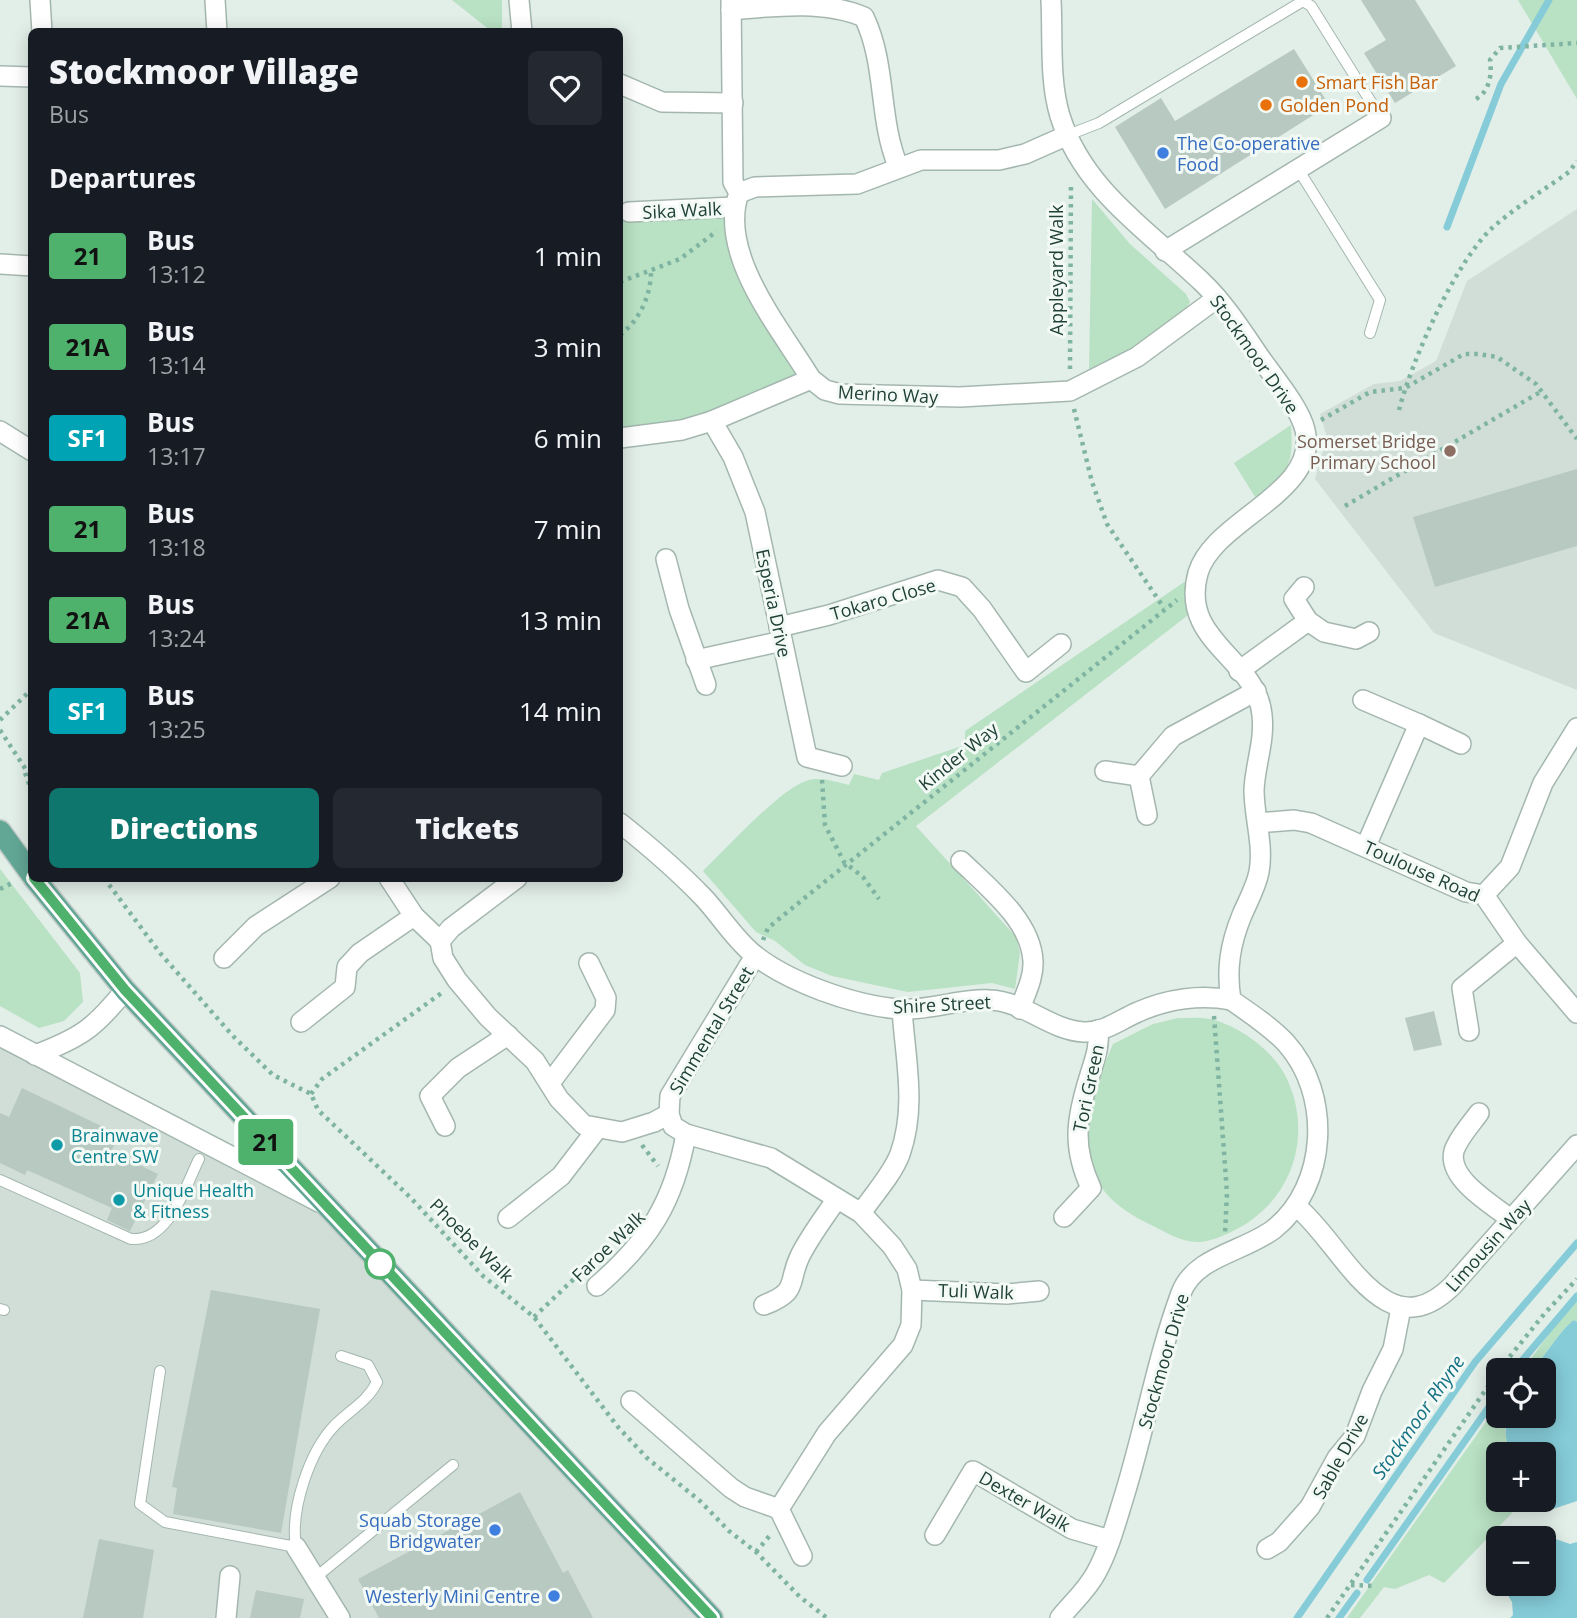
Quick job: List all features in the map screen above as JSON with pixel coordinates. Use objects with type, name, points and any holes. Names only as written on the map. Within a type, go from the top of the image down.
[{"type":"main road","points":[[0,831],[27,878]]},
{"type":"main road","points":[[30,882],[125,990],[323,1204],[712,1618]]},
{"type":"street","points":[[40,0],[42,28]]},
{"type":"street","points":[[215,0],[216,28]]},
{"type":"street","points":[[519,0],[522,28]]},
{"type":"street","name":"Stockmoor Drive","points":[[1052,0],[1057,98],[1072,142],[1120,211],[1217,298],[1280,385],[1305,429],[1307,445],[1301,465],[1282,489],[1207,554],[1199,572],[1195,596]]},
{"type":"street","points":[[623,438],[682,430],[712,421],[811,379],[742,265],[733,182],[731,5],[817,5],[851,10],[864,17],[877,52],[887,139],[898,166]]},
{"type":"street","points":[[0,76],[28,77]]},
{"type":"street","points":[[623,85],[662,102],[733,103]]},
{"type":"street","points":[[1165,251],[1381,118]]},
{"type":"street","name":"Sika Walk","points":[[629,212],[736,206],[755,187],[857,184],[898,166],[920,160],[999,160],[1072,142]]},
{"type":"street","points":[[0,264],[28,265]]},
{"type":"street","name":"Merino Way","points":[[811,379],[825,390],[851,394],[960,397],[1070,391],[1137,357],[1217,298]]},
{"type":"street","name":"Esperia Drive","points":[[712,421],[733,457],[755,513],[807,757],[833,764]]},
{"type":"street","points":[[0,431],[28,448]]},
{"type":"street","points":[[666,559],[706,685]]},
{"type":"street","name":"Tokaro Close","points":[[781,634],[829,615],[938,580],[961,587],[982,609],[1026,672],[1061,643]]},
{"type":"street","points":[[1304,587],[1294,599],[1308,621],[1324,632],[1356,639],[1369,632]]},
{"type":"street","points":[[1195,596],[1198,614],[1205,629],[1256,691],[1262,716],[1262,742],[1254,790],[1259,870],[1230,953],[1228,977],[1222,999]]},
{"type":"street","points":[[1239,671],[1308,621]]},
{"type":"street","points":[[696,660],[781,634]]},
{"type":"street","points":[[1139,776],[1173,736],[1256,691]]},
{"type":"street","points":[[1363,700],[1461,744]]},
{"type":"street","points":[[1366,846],[1419,724]]},
{"type":"street","points":[[1484,895],[1510,867],[1543,783],[1577,727]]},
{"type":"street","points":[[1105,771],[1139,776]]},
{"type":"street","points":[[1139,776],[1147,815]]},
{"type":"street","name":"Toulouse Road","points":[[1258,823],[1294,820],[1311,823],[1466,892],[1484,895],[1517,943],[1577,1013]]},
{"type":"street","name":"Shire Street","points":[[623,826],[681,875],[755,956],[819,989],[902,1009],[989,1000],[1020,1009],[1063,1028],[1087,1032],[1098,1030],[1156,1004],[1222,999]]},
{"type":"street","points":[[961,861],[1009,910],[1026,935],[1033,971],[1020,1009]]},
{"type":"street","points":[[224,958],[256,926],[324,882]]},
{"type":"street","points":[[392,882],[414,916],[440,941],[443,958],[457,980],[535,1061],[570,1114],[584,1125],[622,1132],[669,1114]]},
{"type":"street","points":[[440,941],[452,928],[512,882]]},
{"type":"street","points":[[301,1022],[345,987],[347,967],[360,953],[414,916]]},
{"type":"street","points":[[1469,1031],[1462,988],[1517,943]]},
{"type":"street","name":"Simmental Street","points":[[686,1134],[673,1126],[669,1114],[670,1096],[755,956]]},
{"type":"street","points":[[550,1083],[605,1010],[606,998],[589,964]]},
{"type":"street","points":[[35,1055],[78,1038],[103,1018],[125,990]]},
{"type":"street","name":"Stockmoor Drive","points":[[1060,1618],[1087,1588],[1110,1540],[1144,1428],[1169,1326],[1187,1278],[1198,1268],[1256,1242],[1297,1207],[1307,1186],[1317,1150],[1318,1126],[1314,1097],[1299,1061],[1286,1043],[1222,999]]},
{"type":"street","points":[[861,1213],[893,1167],[907,1124],[910,1098],[902,1009]]},
{"type":"street","name":"Tori Green","points":[[1064,1217],[1091,1188],[1077,1154],[1077,1138],[1082,1102],[1099,1045],[1098,1030]]},
{"type":"street","points":[[445,1126],[430,1096],[458,1068],[508,1034]]},
{"type":"street","points":[[0,1036],[245,1160],[323,1204]]},
{"type":"street","points":[[1479,1114],[1454,1152],[1454,1164],[1472,1187],[1509,1218]]},
{"type":"street","points":[[508,1218],[561,1176],[597,1129]]},
{"type":"street","points":[[686,1134],[771,1158],[861,1213],[892,1246],[907,1269],[912,1290],[911,1325],[903,1345],[827,1433],[779,1509]]},
{"type":"street","name":"Faroe Walk","points":[[597,1286],[630,1257],[660,1216],[674,1183],[686,1134]]},
{"type":"street","name":"Limousin Way","points":[[1401,1308],[1426,1304],[1441,1297],[1577,1145]]},
{"type":"street","points":[[764,1305],[780,1298],[794,1282],[799,1258],[836,1200]]},
{"type":"street","points":[[1297,1207],[1316,1222],[1366,1287],[1401,1308]]},
{"type":"street","name":"Tuli Walk","points":[[912,1290],[1007,1294],[1039,1291]]},
{"type":"street","name":"Sable Drive","points":[[1267,1549],[1279,1542],[1310,1507],[1337,1458],[1355,1436],[1372,1391],[1393,1349],[1401,1308]]},
{"type":"street","points":[[631,1401],[731,1488],[745,1497],[779,1509],[802,1556]]},
{"type":"street","name":"Dexter Walk","points":[[935,1535],[973,1471],[1072,1529],[1110,1540]]},
{"type":"street","points":[[296,1547],[340,1618]]},
{"type":"street","points":[[226,1618],[230,1576]]},
{"type":"lane","points":[[1072,142],[1099,123],[1303,1],[1311,6],[1381,118]]},
{"type":"lane","points":[[1298,168],[1380,300],[1370,333]]},
{"type":"lane","points":[[0,1180],[113,1231],[131,1238],[144,1239],[163,1226],[200,1159]]},
{"type":"lane","points":[[160,1371],[140,1504],[165,1522],[296,1547],[293,1531],[297,1499],[318,1451],[333,1427],[363,1401],[377,1382],[368,1365],[341,1356]]},
{"type":"lane","points":[[315,1578],[453,1465]]},
{"type":"path","points":[[1476,99],[1483,95],[1492,74],[1490,60],[1500,48],[1577,43]]},
{"type":"path","name":"Appleyard Walk","points":[[1072,142],[1070,391],[1092,482],[1107,524],[1164,608]]},
{"type":"path","points":[[1399,410],[1405,388],[1457,273],[1490,230],[1569,172],[1577,161]]},
{"type":"path","points":[[623,281],[680,259],[736,206]]},
{"type":"path","points":[[623,332],[638,314],[651,290],[651,271]]},
{"type":"path","points":[[1305,429],[1370,392],[1405,388],[1464,354],[1478,354],[1497,358],[1542,391],[1577,439]]},
{"type":"path","points":[[1345,506],[1542,391]]},
{"type":"path","name":"Kinder Way","points":[[755,956],[768,928],[846,864],[1164,608],[1175,600],[1195,596]]},
{"type":"path","points":[[0,720],[28,693]]},
{"type":"path","points":[[0,730],[28,774]]},
{"type":"path","points":[[833,764],[822,785],[825,825],[846,864],[863,877],[879,899]]},
{"type":"path","points":[[23,767],[28,781]]},
{"type":"path","points":[[0,889],[27,878]]},
{"type":"path","name":"Phoebe Walk","points":[[107,882],[160,953],[273,1076],[311,1094],[318,1110],[410,1197],[482,1276],[534,1317],[618,1427],[647,1458],[700,1501],[800,1597],[827,1618]]},
{"type":"path","points":[[311,1094],[322,1079],[457,980]]},
{"type":"path","points":[[1222,999],[1227,1194],[1223,1257]]},
{"type":"path","points":[[635,1129],[662,1173]]},
{"type":"path","name":"Faroe Walk","points":[[534,1317],[582,1271]]},
{"type":"path","points":[[1509,1358],[1545,1313],[1576,1282]]},
{"type":"path","points":[[1326,1618],[1486,1390]]},
{"type":"path","points":[[1350,1585],[1376,1586]]},
{"type":"shaded area","name":"Somerset Bridge Primary School","points":[[1577,209],[1577,690],[1434,633],[1315,479],[1327,437],[1320,414],[1374,384],[1400,381],[1436,361],[1467,281]]},
{"type":"shaded area","points":[[0,1036],[323,1204],[712,1618],[0,1618]]},
{"type":"green space","points":[[452,0],[502,0],[502,28],[487,28]]},
{"type":"green space","points":[[1518,0],[1577,0],[1577,99]]},
{"type":"green space","points":[[1092,199],[1130,244],[1186,294],[1190,302],[1173,322],[1159,332],[1089,373]]},
{"type":"green space","points":[[734,207],[736,238],[811,379],[712,421],[623,437],[623,216],[629,212]]},
{"type":"green space","points":[[1291,425],[1291,451],[1286,468],[1257,500],[1234,463]]},
{"type":"green space","points":[[1199,572],[1197,608],[916,826],[1016,937],[1020,953],[1015,989],[992,983],[908,992],[832,976],[805,965],[775,941],[756,932],[703,871],[768,808],[806,781],[822,779],[849,785],[854,774],[879,780],[882,773],[965,745],[965,731]]},
{"type":"green space","points":[[0,869],[80,973],[83,1002],[64,1021],[39,1028],[0,1006]]},
{"type":"green space","points":[[1178,1018],[1206,1018],[1221,1022],[1255,1041],[1274,1059],[1287,1079],[1295,1101],[1298,1123],[1292,1166],[1283,1186],[1270,1204],[1233,1231],[1202,1242],[1191,1242],[1172,1236],[1121,1207],[1102,1189],[1091,1168],[1087,1146],[1093,1097],[1113,1044],[1153,1024]]},
{"type":"green space","points":[[1577,1295],[1577,1322],[1574,1320],[1564,1329],[1542,1358],[1532,1358]]},
{"type":"green space","points":[[1486,1422],[1486,1428],[1506,1428],[1508,1442],[1486,1442],[1486,1512],[1512,1513],[1499,1526],[1486,1526],[1486,1540],[1444,1583],[1429,1575],[1395,1589],[1384,1587],[1360,1618],[1347,1618]]},
{"type":"water","points":[[1574,1320],[1577,1322],[1577,1501],[1556,1508],[1556,1442],[1508,1442],[1506,1428],[1556,1428],[1556,1358],[1542,1358]]},
{"type":"water","points":[[1556,1539],[1570,1544],[1577,1542],[1577,1618],[1510,1618],[1513,1615],[1512,1602],[1508,1596],[1556,1596]]},
{"type":"building","points":[[1361,0],[1415,0],[1456,66],[1395,103],[1364,53],[1386,40]]},
{"type":"building","points":[[1294,49],[1329,105],[1165,209],[1115,127],[1161,98],[1175,121]]},
{"type":"building","points":[[1577,469],[1577,546],[1435,587],[1413,517]]},
{"type":"building","points":[[1434,1011],[1442,1045],[1414,1051],[1405,1018]]},
{"type":"building","name":"Brainwave Centre SW","points":[[22,1088],[120,1135],[111,1151],[158,1174],[130,1231],[107,1220],[112,1208],[27,1170],[25,1175],[0,1163],[0,1113],[9,1117]]},
{"type":"building","points":[[211,1290],[320,1309],[281,1533],[173,1514],[177,1488],[172,1487]]},
{"type":"building","name":"Squab Storage Bridgwater","points":[[520,1492],[563,1573],[568,1570],[593,1618],[379,1618],[358,1579]]},
{"type":"building","points":[[99,1539],[154,1550],[143,1618],[83,1618]]},
{"type":"building","points":[[256,1590],[304,1599],[300,1618],[250,1618]]},
{"type":"waterway","points":[[1447,227],[1501,84],[1549,0]]},
{"type":"waterway","name":"Stockmoor Rhyne","points":[[1297,1618],[1475,1362],[1577,1243]]},
{"type":"waterway","points":[[1524,1358],[1577,1296]]},
{"type":"waterway","points":[[1367,1580],[1486,1411]]},
{"type":"waterway","points":[[1339,1618],[1357,1593]]},
{"type":"bus line","name":"21","points":[[37,882],[125,990],[712,1618]]},
{"type":"place","name":"Smart Fish Bar","points":[[1302,82]]},
{"type":"place","name":"Golden Pond","points":[[1266,105]]},
{"type":"place","name":"The Co-operative Food","points":[[1163,153]]},
{"type":"place","name":"Somerset Bridge Primary School","points":[[1450,451]]},
{"type":"place","name":"Brainwave Centre SW","points":[[57,1145]]},
{"type":"place","name":"Unique Health & Fitness","points":[[119,1200]]},
{"type":"place","name":"Squab Storage Bridgwater","points":[[495,1530]]},
{"type":"place","name":"Westerly Mini Centre","points":[[554,1596]]}]
